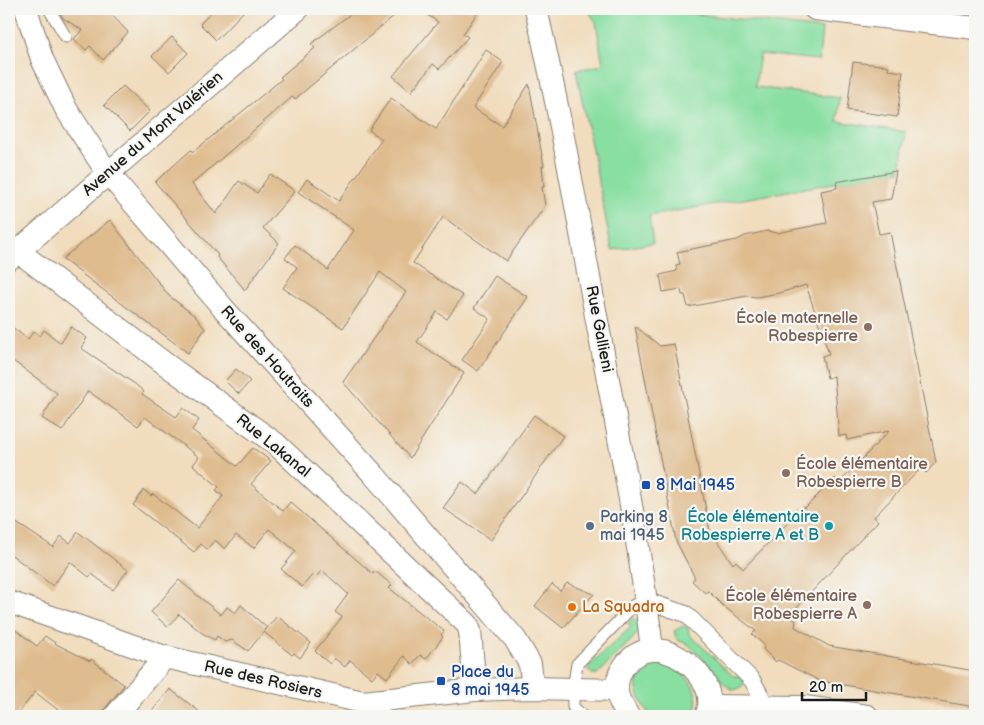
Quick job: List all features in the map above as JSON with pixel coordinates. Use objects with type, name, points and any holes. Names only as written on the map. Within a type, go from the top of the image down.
[{"type":"street","name":"Rue des Houtraits","points":[[26,9],[42,59],[66,110],[107,172],[224,309],[374,475],[515,639],[530,664],[533,688]]},
{"type":"street","name":"Avenue du Mont Valérien","points":[[11,253],[298,9]]},
{"type":"street","name":"Rue Gallieni","points":[[536,9],[553,78],[622,446],[647,601],[652,650]]},
{"type":"street","points":[[816,9],[975,28]]},
{"type":"street","name":"Rue Lakanal","points":[[11,253],[276,444],[467,624],[470,631],[475,690]]},
{"type":"street","points":[[647,601],[686,614],[752,680],[765,711]]},
{"type":"street","name":"Rue des Rosiers","points":[[9,602],[165,657],[363,702],[475,690],[573,688],[617,690]]},
{"type":"street","points":[[628,716],[618,699],[617,690],[620,672],[629,659],[652,650],[664,651],[689,665],[704,679],[709,711],[765,711],[805,707],[867,716]]},
{"type":"street","points":[[115,716],[165,657]]},
{"type":"lane","points":[[49,9],[49,13],[66,37]]},
{"type":"lane","points":[[582,716],[573,707],[573,688],[577,664],[634,605],[647,601]]},
{"type":"green space","points":[[587,9],[655,9],[822,29],[819,60],[760,54],[755,87],[840,98],[837,121],[906,132],[900,171],[649,216],[653,243],[612,250],[576,70],[603,65],[596,22]]},
{"type":"green space","points":[[635,619],[643,628],[598,674],[592,674],[588,670],[590,665],[631,627],[628,623]]},
{"type":"green space","points":[[683,626],[688,628],[689,634],[733,676],[742,676],[744,684],[740,689],[732,690],[723,683],[717,673],[688,644],[677,640],[674,631]]},
{"type":"green space","points":[[661,663],[678,671],[690,682],[696,697],[695,716],[651,716],[645,708],[636,684],[638,676],[642,670]]},
{"type":"building","points":[[58,9],[106,9],[128,32],[103,60],[90,46],[86,50],[74,39],[82,30],[63,18]]},
{"type":"building","points":[[214,9],[246,9],[216,40],[200,24]]},
{"type":"building","points":[[357,9],[402,9],[295,99],[292,97],[192,184],[216,214],[239,181],[257,193],[270,174],[295,191],[263,228],[279,243],[245,290],[217,257],[218,255],[155,182],[191,150],[193,152],[282,79],[280,77],[315,48],[311,44]]},
{"type":"building","points":[[419,9],[480,9],[463,34],[468,37],[439,69],[433,64],[411,92],[393,76],[438,22]]},
{"type":"building","points":[[172,37],[188,53],[169,72],[152,56]]},
{"type":"building","points":[[486,50],[503,62],[473,108],[502,126],[529,84],[544,166],[542,166],[544,187],[542,187],[545,206],[506,261],[443,217],[413,263],[463,296],[447,319],[437,312],[417,342],[464,373],[410,458],[343,382],[406,292],[380,272],[343,328],[283,288],[297,267],[285,258],[295,245],[328,270],[354,230],[298,192],[307,179],[339,201],[382,139],[369,130],[391,98],[436,129]]},
{"type":"building","points":[[853,62],[889,66],[888,70],[903,72],[897,117],[847,110]]},
{"type":"building","points":[[123,86],[150,111],[130,131],[104,105]]},
{"type":"building","points":[[896,171],[891,199],[872,202],[879,234],[890,232],[936,462],[926,473],[921,468],[874,517],[878,521],[789,616],[796,621],[795,627],[829,646],[975,671],[975,707],[820,681],[778,660],[776,662],[763,649],[765,646],[752,634],[756,631],[722,605],[708,591],[705,593],[692,581],[695,578],[676,541],[635,326],[660,346],[674,344],[710,531],[733,564],[736,561],[743,569],[803,507],[805,508],[835,478],[839,483],[889,431],[847,440],[846,435],[839,436],[834,376],[827,378],[822,356],[829,354],[806,285],[779,293],[757,297],[747,296],[688,307],[685,295],[682,295],[681,289],[663,292],[660,275],[677,271],[676,265],[680,264],[677,252],[737,240],[745,236],[767,231],[777,233],[827,223],[821,191],[837,188],[836,182]]},
{"type":"building","points":[[110,220],[169,296],[195,316],[205,329],[188,353],[62,259]]},
{"type":"building","points":[[495,276],[528,297],[478,371],[462,360],[490,319],[474,308]]},
{"type":"building","points":[[9,325],[28,339],[34,331],[40,336],[44,330],[61,343],[71,327],[87,338],[81,348],[135,384],[144,392],[142,394],[176,417],[183,408],[199,420],[192,430],[237,466],[253,448],[271,461],[251,484],[283,511],[290,502],[373,574],[375,571],[392,585],[389,588],[444,631],[441,635],[443,637],[426,659],[420,655],[412,664],[404,656],[387,678],[378,671],[372,678],[350,660],[345,667],[334,658],[330,664],[315,651],[342,617],[335,612],[348,594],[322,570],[317,576],[314,573],[302,587],[281,569],[296,551],[269,529],[254,548],[236,535],[225,549],[215,540],[207,549],[201,544],[194,552],[133,505],[144,490],[151,496],[153,494],[197,528],[223,496],[216,490],[219,487],[193,465],[199,457],[145,417],[138,426],[88,391],[62,431],[42,418],[57,393],[9,358]]},
{"type":"building","points":[[236,369],[250,381],[239,394],[225,381]]},
{"type":"building","points":[[534,415],[563,436],[491,540],[443,508],[462,482],[478,494]]},
{"type":"building","points":[[9,518],[53,547],[61,536],[70,543],[78,532],[128,570],[113,590],[92,574],[89,577],[70,562],[53,586],[9,553]]},
{"type":"building","points":[[179,580],[221,615],[227,607],[235,613],[241,605],[267,628],[248,651],[232,640],[225,642],[217,636],[215,640],[202,633],[179,614],[168,627],[151,612]]},
{"type":"building","points":[[567,583],[594,594],[563,628],[535,606],[552,584],[560,591]]},
{"type":"building","points":[[277,616],[311,643],[300,658],[294,653],[292,655],[264,632]]},
{"type":"building","points":[[9,625],[37,646],[45,636],[58,645],[90,661],[91,659],[124,685],[99,716],[66,716],[35,692],[16,716],[9,716]]},
{"type":"building","points":[[170,689],[205,716],[148,716]]},
{"type":"place","name":"École maternelle Robespierre","points":[[868,327]]},
{"type":"place","name":"École élémentaire Robespierre B","points":[[786,473]]},
{"type":"place","name":"8 Mai 1945","points":[[646,485]]},
{"type":"place","name":"Parking 8 mai 1945","points":[[590,526]]},
{"type":"place","name":"École élémentaire Robespierre A et B","points":[[829,526]]},
{"type":"place","name":"École élémentaire Robespierre A","points":[[867,605]]},
{"type":"place","name":"La Squadra","points":[[572,607]]},
{"type":"place","name":"Place du 8 mai 1945","points":[[441,681]]}]
